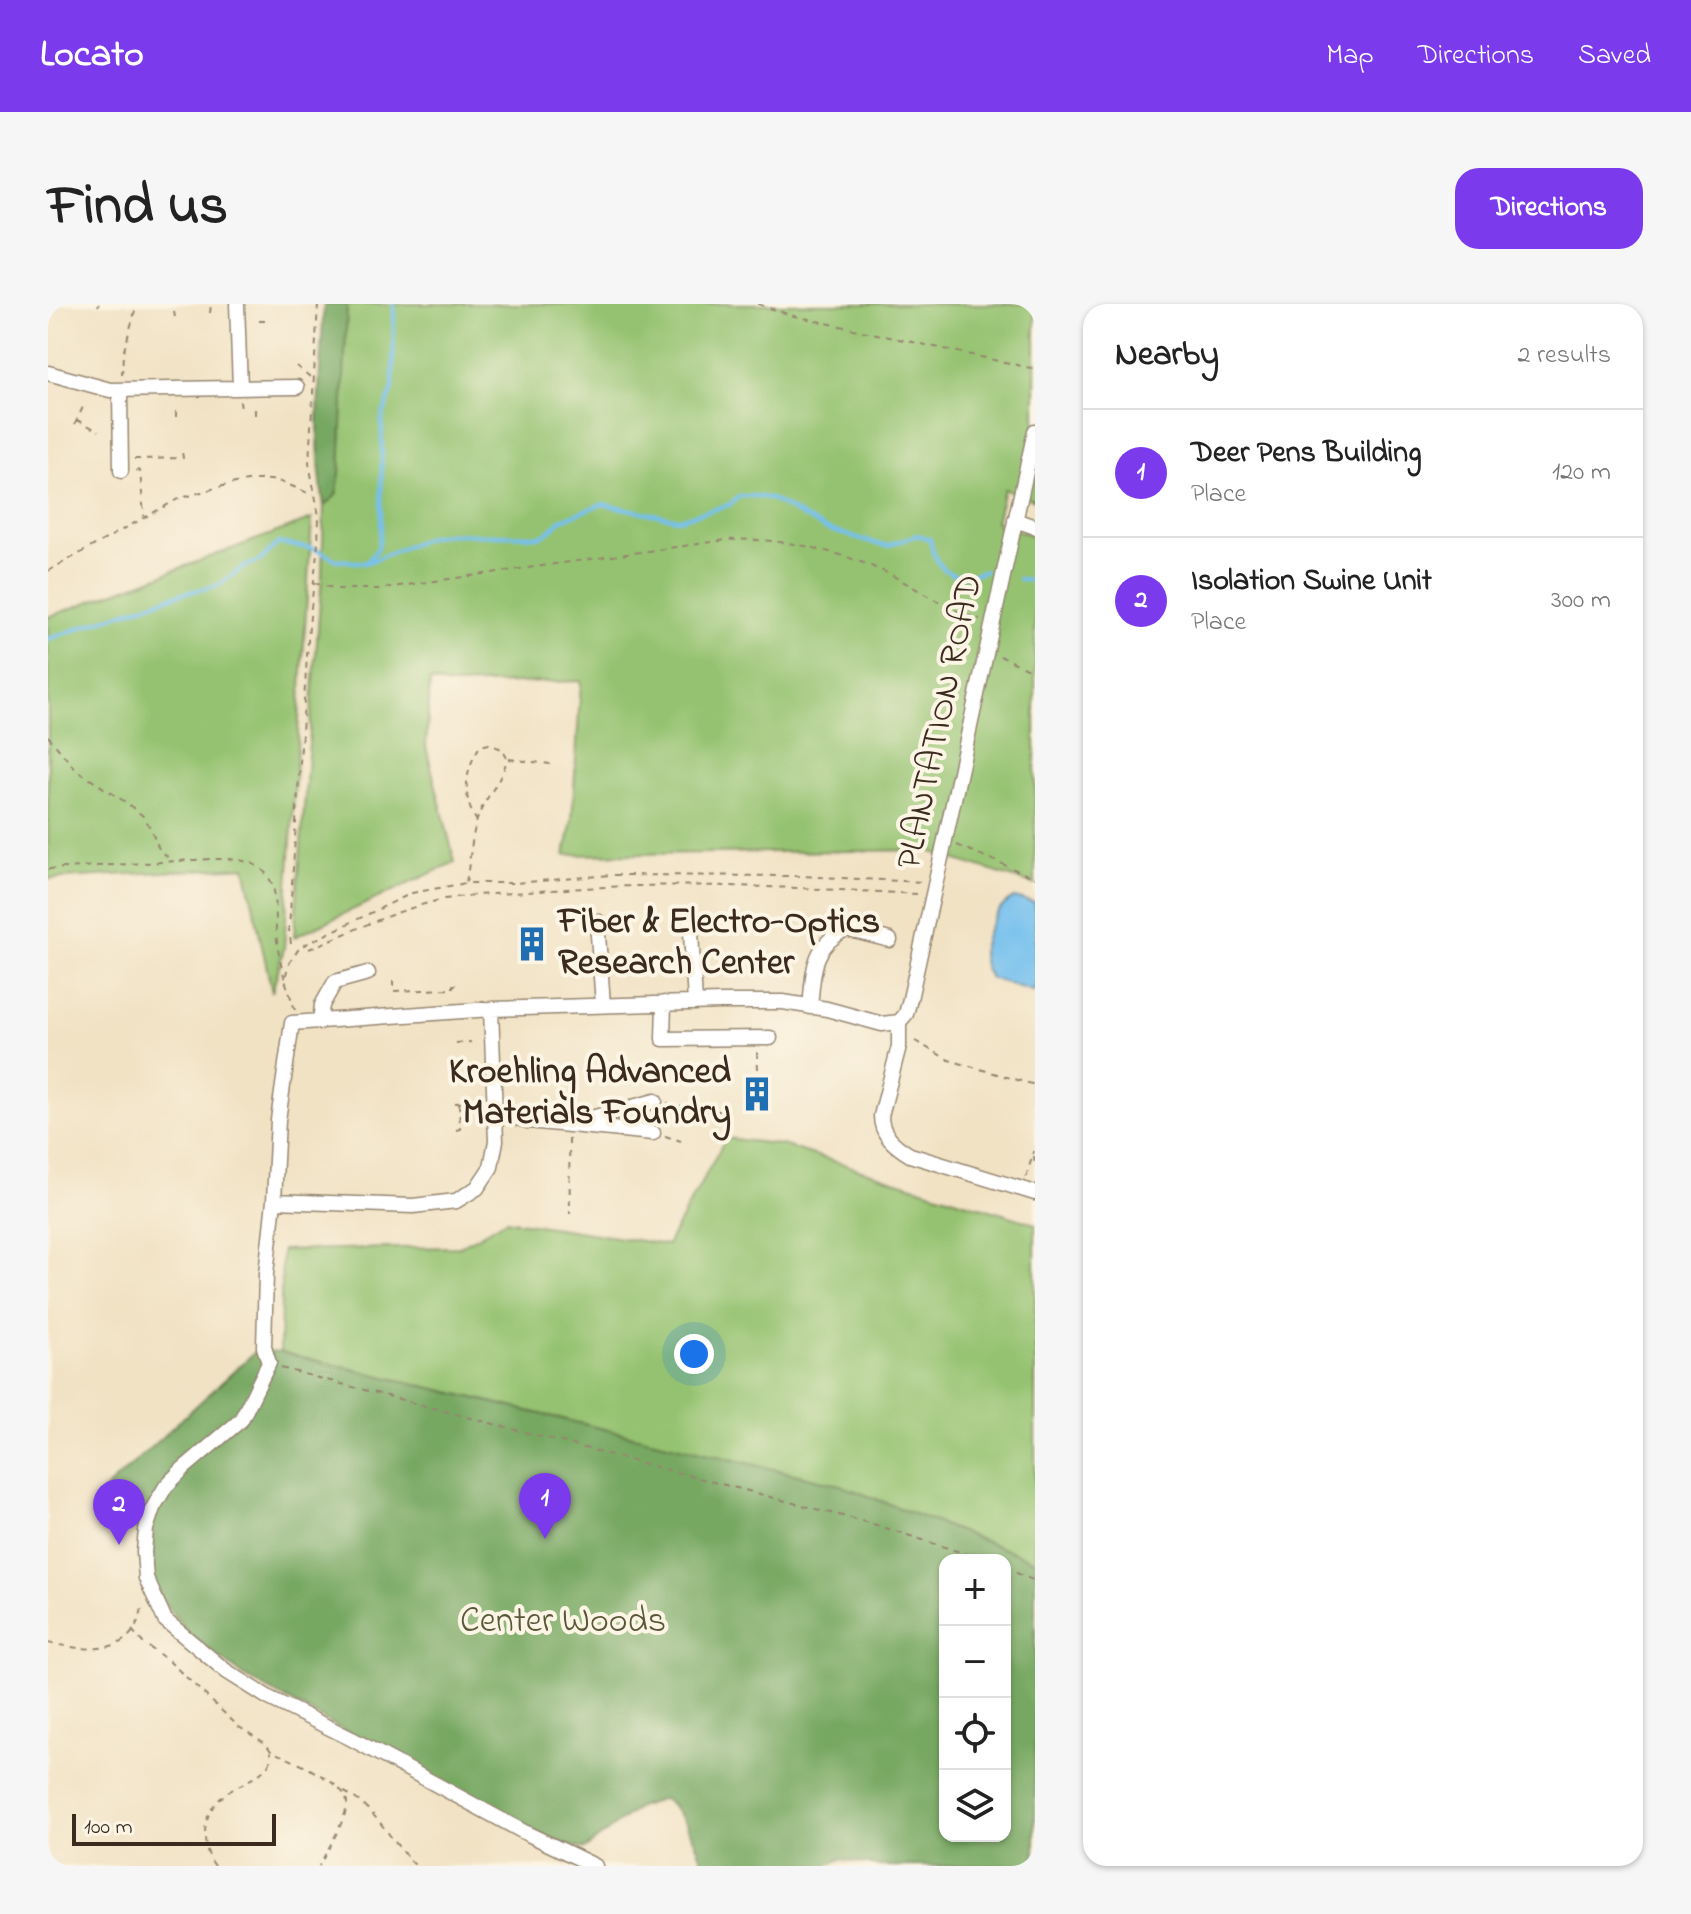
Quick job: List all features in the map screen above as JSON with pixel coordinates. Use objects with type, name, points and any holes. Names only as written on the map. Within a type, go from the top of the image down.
[{"type":"street","points":[[237,304],[240,388]]},
{"type":"street","points":[[48,373],[101,389],[120,391],[240,388],[300,394]]},
{"type":"street","points":[[120,391],[121,471]]},
{"type":"street","name":"PLANTATION ROAD","points":[[1035,431],[910,999],[906,1014],[899,1022],[899,1046],[881,1116],[881,1125],[887,1136],[897,1148],[910,1155],[1035,1193]]},
{"type":"street","points":[[1015,520],[1035,527]]},
{"type":"street","points":[[690,914],[695,1003]]},
{"type":"street","points":[[597,921],[603,1005]]},
{"type":"street","points":[[810,1007],[815,958],[830,937],[846,929],[890,940]]},
{"type":"street","points":[[320,1022],[322,1005],[335,982],[368,973]]},
{"type":"street","points":[[595,1866],[269,1698],[226,1671],[165,1620],[146,1578],[145,1540],[153,1508],[166,1486],[184,1468],[241,1420],[269,1363],[264,1347],[266,1274],[278,1120],[292,1023],[491,1009],[783,1002],[882,1024],[899,1022]]},
{"type":"street","points":[[664,1003],[663,1039],[770,1038]]},
{"type":"street","points":[[274,1201],[413,1206],[456,1201],[477,1188],[491,1167],[496,1141],[491,1009]]},
{"type":"street","points":[[568,1125],[655,1101]]},
{"type":"street","points":[[495,1112],[528,1121],[653,1133]]},
{"type":"path","points":[[210,313],[211,304]]},
{"type":"path","points":[[291,944],[289,929],[318,544],[319,516],[309,463],[318,304]]},
{"type":"path","points":[[758,304],[790,315],[1035,369]]},
{"type":"path","points":[[122,372],[123,354],[135,311]]},
{"type":"path","points":[[174,312],[175,317]]},
{"type":"path","points":[[259,321],[266,321]]},
{"type":"path","points":[[296,366],[314,380]]},
{"type":"path","points":[[300,394],[311,406]]},
{"type":"path","points":[[83,407],[76,422],[99,431]]},
{"type":"path","points":[[255,409],[255,417]]},
{"type":"path","points":[[176,411],[176,419]]},
{"type":"path","points":[[137,459],[183,458],[182,452]]},
{"type":"path","points":[[140,471],[144,517]]},
{"type":"path","points":[[48,571],[178,499],[264,480],[280,482],[314,495]]},
{"type":"path","points":[[314,583],[337,589],[378,589],[726,540],[762,539],[801,545],[860,561],[963,614],[984,620]]},
{"type":"path","points":[[995,654],[1035,672]]},
{"type":"path","points":[[48,736],[76,770],[143,816],[159,849],[173,862]]},
{"type":"path","points":[[466,883],[477,821],[486,800],[505,772],[507,758],[502,749],[489,744],[480,746],[467,770],[470,811],[477,821]]},
{"type":"path","points":[[507,758],[550,764]]},
{"type":"path","points":[[944,841],[984,854],[1035,878]]},
{"type":"path","points":[[48,869],[235,859],[255,864],[273,883],[279,958],[288,994],[295,1007],[292,1023]]},
{"type":"path","points":[[285,980],[294,953],[307,942],[412,893],[466,883],[686,874],[935,888]]},
{"type":"path","points":[[309,949],[396,913],[446,899],[576,887],[692,884],[935,888]]},
{"type":"path","points":[[556,963],[577,961]]},
{"type":"path","points":[[701,974],[729,973],[729,970]]},
{"type":"path","points":[[392,980],[393,991],[453,989],[456,985]]},
{"type":"path","points":[[899,1022],[909,1037],[949,1060],[1035,1085]]},
{"type":"path","points":[[456,1043],[471,1042]]},
{"type":"path","points":[[757,1054],[758,1069]]},
{"type":"path","points":[[655,1101],[701,1111],[730,1111]]},
{"type":"path","points":[[456,1130],[460,1129],[457,1103],[474,1102]]},
{"type":"path","points":[[568,1125],[570,1214]]},
{"type":"path","points":[[1035,1147],[1035,1168]]},
{"type":"path","points":[[269,1363],[294,1373],[873,1524],[966,1554]]},
{"type":"path","points":[[1011,1571],[1035,1581]]},
{"type":"path","points":[[48,1643],[101,1650],[115,1645],[138,1623],[142,1602]]},
{"type":"path","points":[[132,1630],[239,1727],[265,1743],[271,1751],[335,1782],[343,1792],[348,1801],[346,1812],[319,1866]]},
{"type":"path","points":[[215,1866],[205,1847],[208,1816],[229,1789],[266,1769],[272,1761],[271,1751]]},
{"type":"path","points":[[343,1792],[356,1797],[369,1809],[416,1866]]},
{"type":"green space","points":[[324,304],[347,304],[340,473],[336,495],[324,506],[318,431]]},
{"type":"green space","points":[[347,304],[1035,304],[1035,500],[1004,489],[996,522],[1035,537],[1035,885],[926,850],[565,855],[572,820],[581,681],[452,685],[430,681],[426,747],[455,862],[294,937],[322,576],[324,506],[336,495],[340,473]]},
{"type":"green space","points":[[312,519],[284,948],[272,992],[245,867],[48,879],[48,617]]},
{"type":"green space","points":[[726,1138],[782,1145],[1035,1224],[1035,1561],[840,1485],[280,1352],[282,1250],[459,1247],[506,1220],[667,1245]]},
{"type":"green space","name":"Center Woods","points":[[256,1351],[280,1352],[840,1485],[1035,1561],[1035,1866],[878,1866],[841,1859],[825,1866],[704,1866],[683,1819],[664,1799],[640,1806],[585,1849],[567,1845],[522,1827],[245,1677],[189,1634],[160,1597],[152,1577],[153,1536],[101,1493]]},
{"type":"water","points":[[1014,898],[1035,903],[1035,992],[990,978],[983,960],[983,946],[992,921],[1002,907]]},
{"type":"waterway","points":[[366,563],[378,548],[381,528],[382,418],[393,388],[394,304]]},
{"type":"waterway","points":[[48,639],[176,595],[217,586],[244,567],[261,560],[278,543],[315,549],[337,560],[366,563],[432,536],[540,536],[561,520],[602,504],[678,519],[729,505],[740,496],[769,498],[826,529],[878,544],[887,546],[917,535],[930,539],[938,563],[953,574],[965,576],[985,571]]},
{"type":"waterway","points":[[1019,579],[1035,581]]},
{"type":"place","name":"Fiber & Electro-Optics Research Center","points":[[532,944]]},
{"type":"place","name":"Kroehling Advanced Materials Foundry","points":[[757,1094]]},
{"type":"place","name":"Deer Pens Building","points":[[545,1539]]},
{"type":"place","name":"Isolation Swine Unit","points":[[119,1545]]}]
